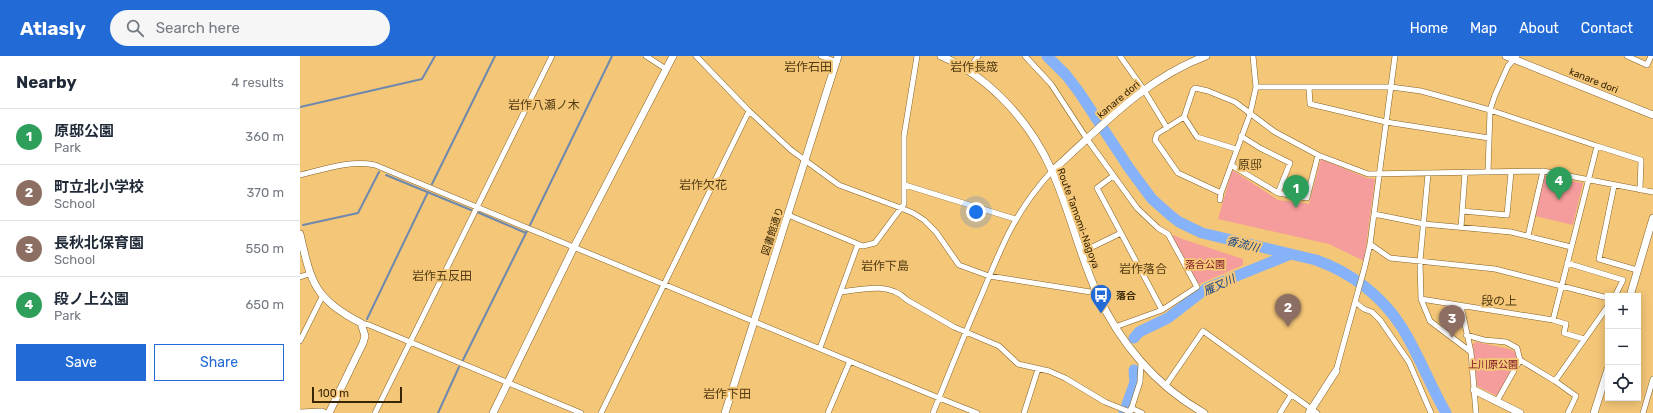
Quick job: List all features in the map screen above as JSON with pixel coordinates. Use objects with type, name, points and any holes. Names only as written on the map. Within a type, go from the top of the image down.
[{"type":"street","points":[[375,413],[552,56]]},
{"type":"street","points":[[646,56],[666,69]]},
{"type":"street","points":[[493,413],[574,247],[673,56]]},
{"type":"street","points":[[696,56],[749,111],[791,150],[839,185],[913,213],[936,232],[959,265],[989,276],[1097,293]]},
{"type":"street","points":[[821,56],[838,59]]},
{"type":"street","points":[[788,215],[863,246],[875,243],[904,204],[904,136],[917,56]]},
{"type":"street","name":"Route Tamomi-Nagoya","points":[[941,56],[968,71],[996,93],[1024,124],[1034,138],[1052,171],[1097,293],[1115,327],[1141,363],[1187,402],[1204,413]]},
{"type":"street","points":[[968,71],[978,56]]},
{"type":"street","points":[[1025,56],[1051,84],[1089,138],[1113,176],[1137,208],[1158,228],[1168,234],[1197,287],[1162,310],[1115,327]]},
{"type":"street","points":[[1120,56],[1144,90],[1167,128]]},
{"type":"street","name":"kanare dori","points":[[1052,171],[1110,117],[1144,90],[1177,68],[1206,56]]},
{"type":"street","points":[[1220,200],[1236,149],[1250,114],[1256,88],[1253,56]]},
{"type":"street","points":[[1166,385],[1203,331],[1312,412],[1336,371],[1370,244],[1395,56]]},
{"type":"street","name":"kanare dori","points":[[1506,56],[1516,58],[1653,114]]},
{"type":"street","points":[[1627,56],[1647,65],[1650,56]]},
{"type":"street","points":[[1488,172],[1490,110],[1508,66],[1516,58]]},
{"type":"street","name":"図書館通り","points":[[725,413],[838,59]]},
{"type":"street","points":[[1256,88],[1391,87],[1421,91],[1490,110],[1641,160],[1640,190]]},
{"type":"street","points":[[1221,193],[1178,173],[1155,140],[1157,134],[1184,117],[1195,88],[1208,91],[1235,102],[1275,132],[1318,155],[1368,174],[1543,171],[1614,186],[1653,192]]},
{"type":"street","points":[[1309,88],[1310,104],[1386,122],[1489,138]]},
{"type":"street","points":[[601,413],[749,111]]},
{"type":"street","points":[[1184,117],[1197,137],[1236,149]]},
{"type":"street","points":[[1241,136],[1260,148],[1290,163],[1278,193]]},
{"type":"street","points":[[1553,320],[1597,146]]},
{"type":"street","points":[[1231,165],[1278,193],[1307,198],[1318,155]]},
{"type":"street","points":[[300,175],[350,164],[363,163],[375,166],[754,320],[976,413]]},
{"type":"street","points":[[933,413],[999,251],[1015,219],[1035,189],[1052,171]]},
{"type":"street","points":[[1528,236],[1543,171]]},
{"type":"street","points":[[1462,211],[1506,215],[1512,172]]},
{"type":"street","points":[[1461,227],[1465,173]]},
{"type":"street","points":[[1428,174],[1420,261],[1421,300],[1430,321],[1471,352]]},
{"type":"street","points":[[1113,176],[1097,188],[1162,310]]},
{"type":"street","points":[[904,186],[1015,219]]},
{"type":"street","points":[[1614,186],[1599,259],[1637,270]]},
{"type":"street","points":[[1374,214],[1424,224],[1511,232],[1571,247]]},
{"type":"street","points":[[1631,293],[1653,218]]},
{"type":"street","points":[[1082,252],[1121,233]]},
{"type":"street","points":[[300,234],[309,274],[322,297],[332,306],[361,323],[581,413]]},
{"type":"street","points":[[820,348],[858,244]]},
{"type":"street","points":[[1370,244],[1390,258],[1495,269],[1605,297]]},
{"type":"street","points":[[1567,263],[1624,280],[1617,293]]},
{"type":"street","points":[[300,277],[309,274]]},
{"type":"street","points":[[841,292],[878,287],[901,294],[907,300],[954,327],[999,346],[1018,364],[1049,371],[1105,402],[1130,411],[1142,413]]},
{"type":"street","points":[[300,342],[303,331],[322,297]]},
{"type":"street","points":[[1356,299],[1364,309],[1372,312],[1380,320],[1409,362],[1430,413]]},
{"type":"street","points":[[1421,300],[1553,320],[1566,324],[1564,333],[1584,340]]},
{"type":"street","points":[[1461,306],[1466,335],[1471,352],[1476,413]]},
{"type":"street","points":[[1555,381],[1605,310]]},
{"type":"street","points":[[329,413],[363,343],[365,336],[361,323]]},
{"type":"street","points":[[1466,335],[1484,340],[1506,342],[1517,348],[1520,360],[1498,401]]},
{"type":"street","points":[[1520,360],[1555,381],[1576,396],[1568,413]]},
{"type":"street","points":[[828,413],[850,361]]},
{"type":"street","points":[[1130,411],[1140,382],[1141,363]]},
{"type":"street","points":[[1024,413],[1038,369]]},
{"type":"street","points":[[1594,413],[1605,378]]},
{"type":"street","points":[[1643,413],[1650,396],[1653,378]]},
{"type":"street","points":[[1474,390],[1520,413]]},
{"type":"street","points":[[1280,413],[1291,395]]},
{"type":"street","points":[[300,412],[322,411],[326,413]]},
{"type":"green space","points":[[1321,159],[1367,178],[1375,179],[1364,261],[1329,244],[1218,219],[1232,170],[1278,200],[1309,204]]},
{"type":"green space","points":[[1545,176],[1583,183],[1573,225],[1535,216]]},
{"type":"green space","name":"落合公園","points":[[1174,235],[1243,259],[1243,265],[1197,285],[1172,237]]},
{"type":"green space","name":"上川原公園","points":[[1476,342],[1509,349],[1516,352],[1516,362],[1497,396],[1477,386],[1473,344]]},
{"type":"waterway","points":[[300,107],[422,79],[435,56]]},
{"type":"waterway","points":[[432,184],[495,56]]},
{"type":"waterway","points":[[530,225],[612,56]]},
{"type":"waterway","name":"香流川","points":[[1047,56],[1066,75],[1079,92],[1129,168],[1152,199],[1179,222],[1202,233],[1316,260],[1341,271],[1364,286],[1384,304],[1401,326],[1446,413]]},
{"type":"waterway","points":[[303,225],[358,213],[379,172]]},
{"type":"waterway","points":[[386,175],[471,210]]},
{"type":"waterway","points":[[367,319],[428,192]]},
{"type":"waterway","points":[[477,212],[526,233],[527,231]]},
{"type":"waterway","points":[[463,360],[526,233]]},
{"type":"waterway","name":"雁又川","points":[[1134,338],[1139,332],[1168,318],[1207,288],[1291,254]]},
{"type":"waterway","points":[[438,413],[459,367]]},
{"type":"waterway","name":"雁又川","points":[[1124,413],[1135,382],[1134,370]]},
{"type":"place","name":"段ノ上公園","points":[[1559,200]]},
{"type":"place","name":"原邸公園","points":[[1296,208]]},
{"type":"place","name":"落合","points":[[1101,314]]},
{"type":"place","name":"町立北小学校","points":[[1288,327]]},
{"type":"place","name":"長秋北保育園","points":[[1452,338]]},
{"type":"district","name":"岩作石田","points":[[808,67]]},
{"type":"district","name":"岩作長筬","points":[[974,67]]},
{"type":"district","name":"岩作八瀬ノ木","points":[[544,105]]},
{"type":"district","name":"原邸","points":[[1250,165]]},
{"type":"district","name":"岩作欠花","points":[[703,185]]},
{"type":"district","name":"岩作下島","points":[[885,266]]},
{"type":"district","name":"岩作落合","points":[[1143,269]]},
{"type":"district","name":"岩作五反田","points":[[442,276]]},
{"type":"district","name":"段の上","points":[[1499,301]]},
{"type":"district","name":"岩作下田","points":[[727,394]]}]
